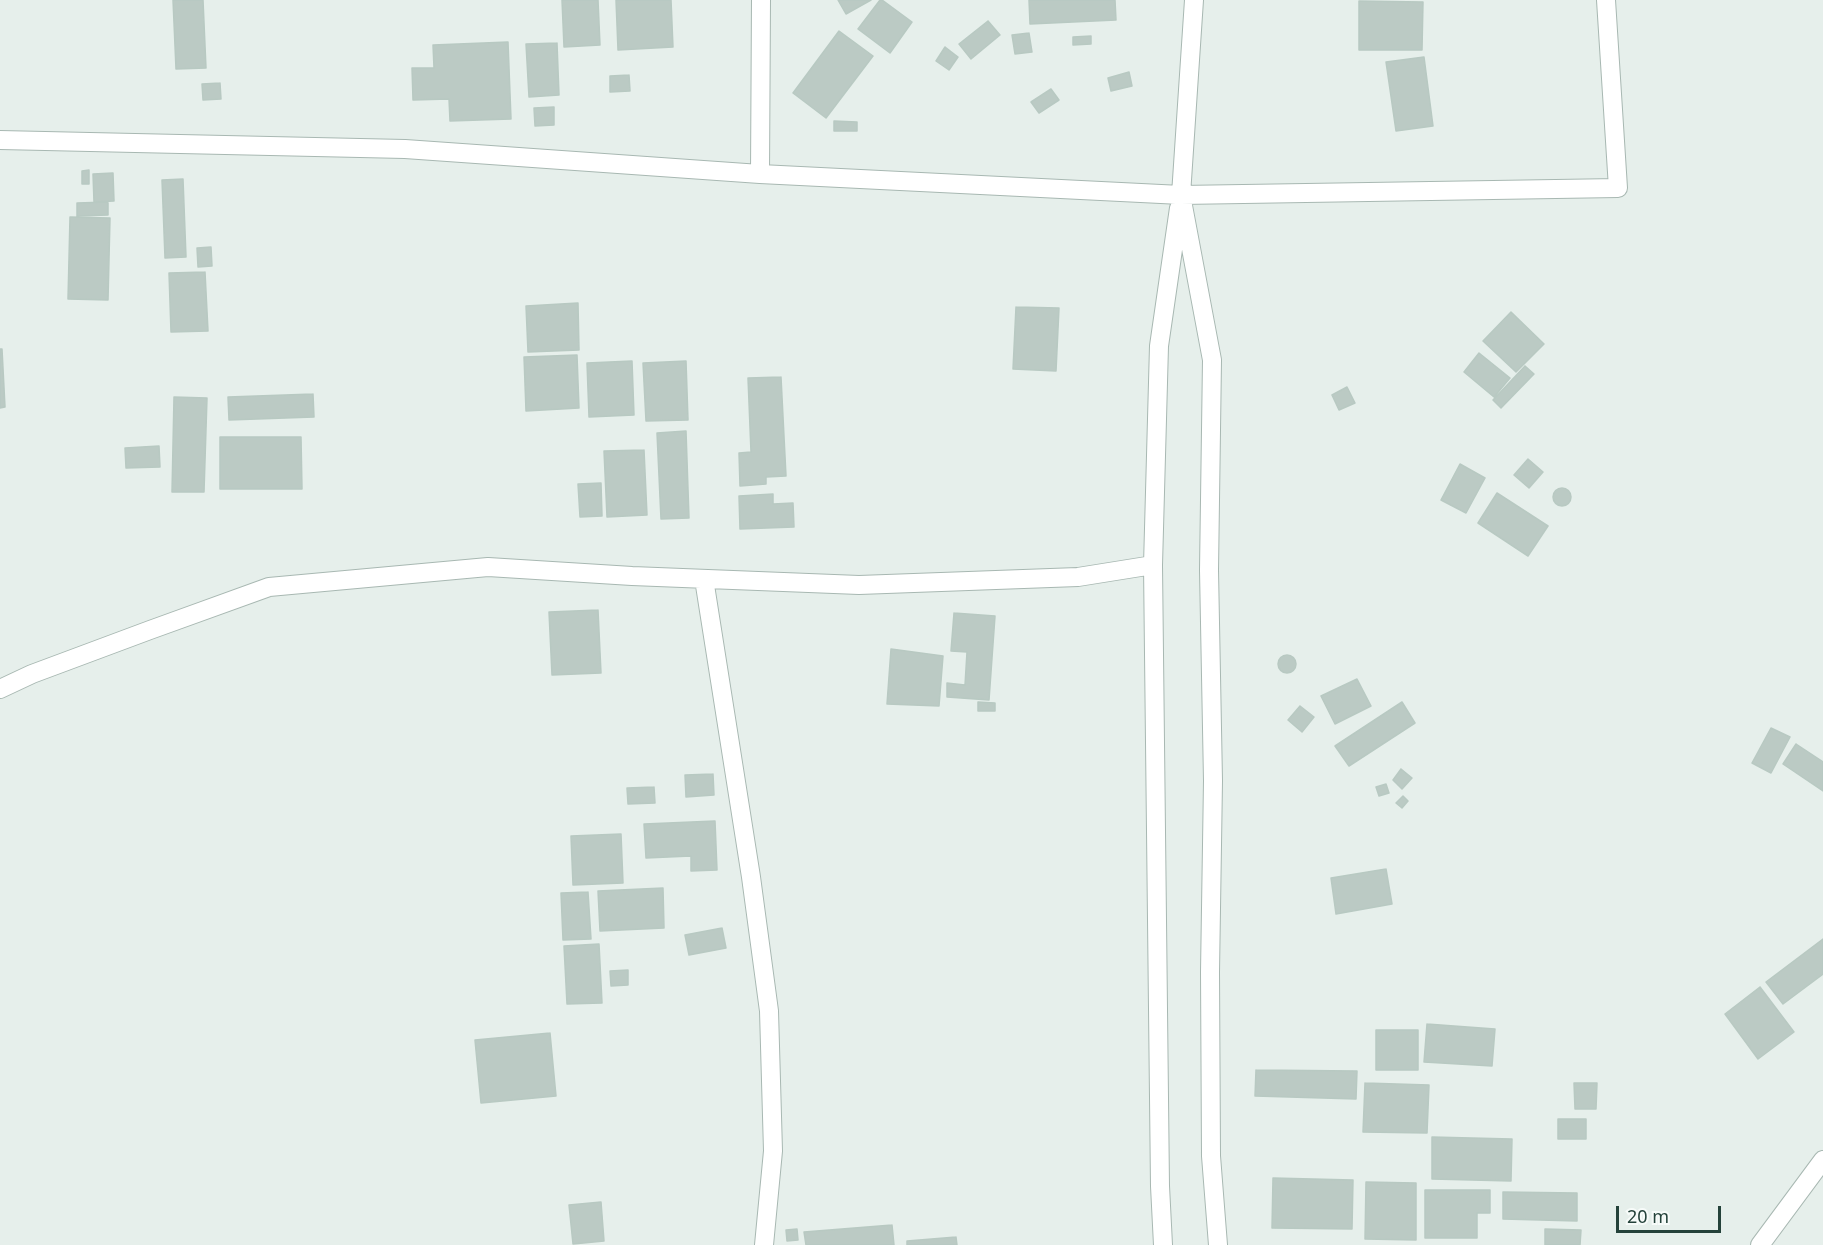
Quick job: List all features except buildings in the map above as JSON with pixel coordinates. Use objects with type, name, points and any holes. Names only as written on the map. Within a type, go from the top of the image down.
[{"type":"street","points":[[760,174],[761,0]]},
{"type":"street","points":[[1163,1245],[1160,1186],[1154,565],[1159,346],[1181,195],[1194,0]]},
{"type":"street","points":[[0,140],[405,149],[760,174],[1181,195],[1618,189],[1606,0]]},
{"type":"street","points":[[1181,195],[1212,360],[1209,570],[1213,780],[1210,972],[1211,1156],[1218,1245]]},
{"type":"street","points":[[0,689],[33,674],[269,587],[488,567],[632,576],[859,585],[1078,576],[1154,565]]},
{"type":"street","points":[[704,579],[751,877],[769,1011],[773,1152],[764,1245]]},
{"type":"street","points":[[1769,1242],[1823,1160]]}]
